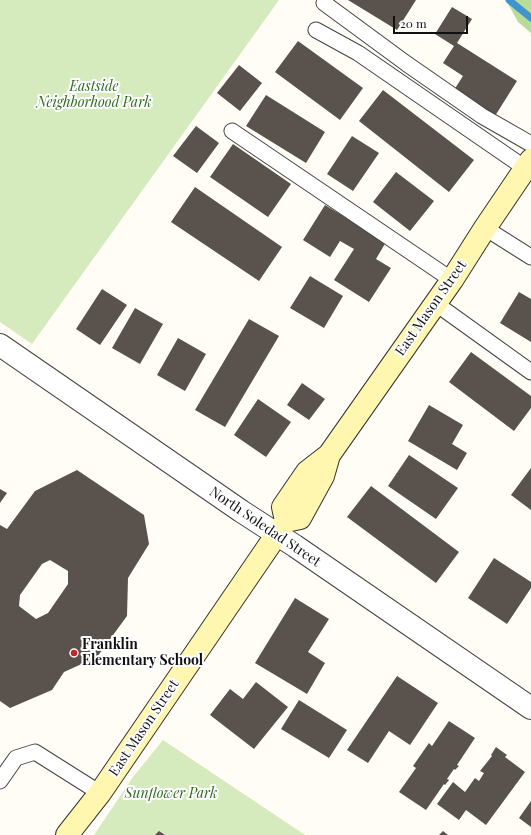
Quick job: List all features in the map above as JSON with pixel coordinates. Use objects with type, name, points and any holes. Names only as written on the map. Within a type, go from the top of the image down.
[{"type":"street","name":"East Mason Street","points":[[67,835],[100,793],[281,527],[300,518],[323,476],[329,455],[452,280],[528,164]]},
{"type":"street","name":"North Soledad Street","points":[[0,345],[241,511],[281,527],[531,708]]},
{"type":"lane","points":[[324,3],[407,64],[482,116],[531,144]]},
{"type":"lane","points":[[316,30],[358,53],[528,164]]},
{"type":"lane","points":[[232,131],[452,280]]},
{"type":"lane","points":[[485,228],[531,257]]},
{"type":"lane","points":[[435,303],[531,372]]},
{"type":"lane","points":[[0,781],[16,758],[35,752],[100,793]]},
{"type":"green space","name":"Eastside Neighborhood Park","points":[[0,0],[279,0],[32,344],[0,322]]},
{"type":"green space","points":[[506,0],[531,0],[531,33],[518,22]]},
{"type":"green space","name":"Sunflower Park","points":[[163,740],[305,835],[94,835],[133,777]]},
{"type":"building","points":[[348,0],[416,0],[397,30]]},
{"type":"building","points":[[452,7],[472,19],[457,43],[517,81],[495,116],[454,90],[463,76],[443,63],[454,46],[435,34]]},
{"type":"building","points":[[298,41],[363,88],[340,120],[275,72]]},
{"type":"building","points":[[239,65],[262,83],[240,111],[217,93]]},
{"type":"building","points":[[383,90],[474,160],[449,192],[359,121]]},
{"type":"building","points":[[266,95],[325,132],[306,163],[246,126]]},
{"type":"building","points":[[196,126],[219,143],[197,173],[173,156]]},
{"type":"building","points":[[352,136],[379,153],[353,191],[327,174]]},
{"type":"building","points":[[233,144],[291,184],[268,217],[210,177]]},
{"type":"building","points":[[396,172],[434,201],[410,231],[373,202]]},
{"type":"building","points":[[195,187],[282,247],[259,281],[171,222]]},
{"type":"building","points":[[325,205],[386,242],[376,259],[391,268],[369,302],[334,280],[354,249],[340,241],[330,257],[303,240]]},
{"type":"building","points":[[310,276],[343,296],[324,328],[290,308]]},
{"type":"building","points":[[102,289],[127,305],[100,345],[76,329]]},
{"type":"building","points":[[519,292],[531,299],[531,342],[500,323]]},
{"type":"building","points":[[135,308],[163,324],[140,364],[112,348]]},
{"type":"building","points":[[249,319],[279,336],[225,427],[195,410]]},
{"type":"building","points":[[178,338],[206,354],[185,391],[157,375]]},
{"type":"building","points":[[471,352],[531,396],[531,408],[514,431],[449,382]]},
{"type":"building","points":[[302,383],[325,399],[309,420],[287,405]]},
{"type":"building","points":[[258,399],[291,422],[266,457],[234,435]]},
{"type":"building","points":[[429,405],[463,425],[452,444],[467,453],[457,470],[408,441]]},
{"type":"building","points":[[409,455],[458,488],[436,519],[388,486]]},
{"type":"building","points":[[531,468],[531,510],[511,495]]},
{"type":"building","points":[[77,470],[144,515],[149,544],[128,578],[127,616],[97,657],[64,672],[52,690],[10,708],[0,701],[0,525],[7,529],[35,491]],"holes":[[[50,560],[68,571],[68,584],[48,613],[36,619],[19,606],[20,595],[42,564]]]},
{"type":"building","points":[[371,486],[459,552],[436,583],[347,517]]},
{"type":"building","points":[[0,489],[7,493],[0,503]]},
{"type":"building","points":[[494,558],[531,582],[531,588],[507,624],[468,598]]},
{"type":"building","points":[[295,598],[329,619],[308,652],[325,663],[307,694],[255,663]]},
{"type":"building","points":[[397,676],[438,703],[410,745],[389,731],[368,763],[347,750]]},
{"type":"building","points":[[256,682],[288,707],[254,749],[210,715],[230,689],[243,699]]},
{"type":"building","points":[[299,700],[347,730],[329,758],[281,729]]},
{"type":"building","points":[[449,721],[475,738],[457,765],[459,766],[455,770],[454,769],[447,779],[449,780],[445,785],[444,784],[426,810],[399,792],[416,768],[413,766],[429,743],[432,746]]},
{"type":"building","points":[[496,747],[507,755],[505,757],[525,772],[486,825],[466,810],[459,820],[437,804],[453,782],[465,792],[475,778],[479,781],[484,773],[480,771],[492,756],[491,755]]},
{"type":"building","points":[[531,801],[531,827],[519,818]]},
{"type":"building","points":[[159,831],[165,835],[155,835]]},
{"type":"building","points":[[443,831],[448,835],[439,835]]},
{"type":"waterway","points":[[509,0],[531,18]]},
{"type":"place","name":"Franklin Elementary School","points":[[74,653]]}]
